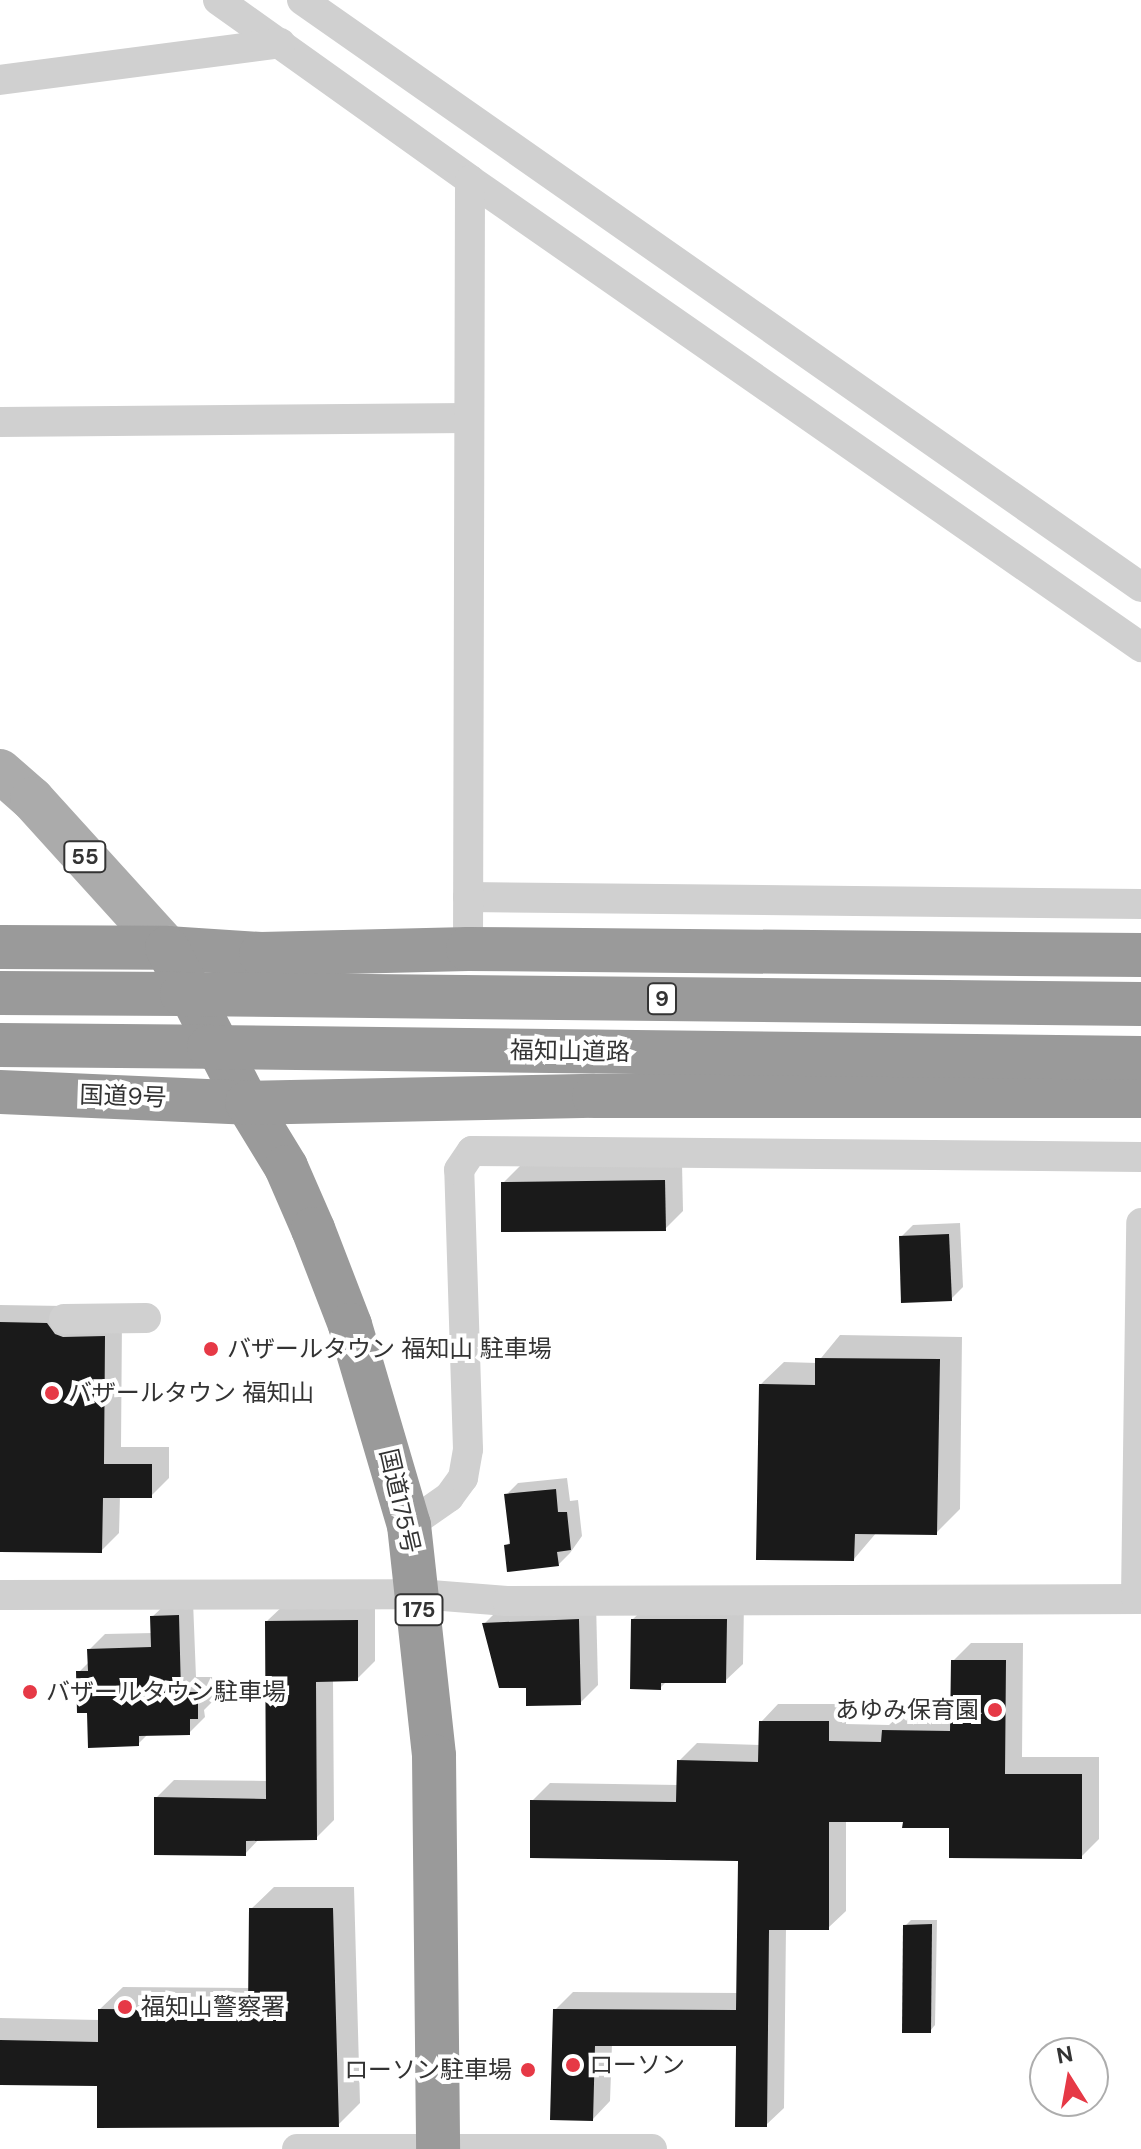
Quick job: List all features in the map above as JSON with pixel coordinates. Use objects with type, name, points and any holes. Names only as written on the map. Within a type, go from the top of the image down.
[{"type":"highway","name":"9","points":[[0,947],[167,948],[261,954],[468,949],[1141,955]]},
{"type":"highway","name":"国道175号","points":[[167,948],[247,1103],[286,1167],[313,1229],[350,1325],[409,1525],[434,1756],[438,2149]]},
{"type":"highway","name":"9","points":[[0,993],[1141,1004]]},
{"type":"highway","name":"福知山道路","points":[[0,1045],[1141,1058]]},
{"type":"highway","name":"国道9号","points":[[0,1092],[247,1103],[594,1096],[1121,1097]]},
{"type":"main road","name":"55","points":[[0,771],[32,799],[167,948]]},
{"type":"street","points":[[218,0],[470,180],[1141,647]]},
{"type":"street","points":[[302,0],[1141,587]]},
{"type":"street","points":[[0,80],[281,43]]},
{"type":"street","points":[[468,949],[470,180]]},
{"type":"street","points":[[0,422],[469,418]]},
{"type":"street","points":[[468,897],[1141,904]]},
{"type":"street","points":[[409,1525],[449,1497],[463,1478],[468,1449],[459,1170],[472,1151],[1141,1157]]},
{"type":"street","points":[[0,1595],[418,1594],[507,1601],[1139,1598],[1141,1223]]},
{"type":"street","points":[[64,1319],[146,1318]]},
{"type":"street","points":[[297,2149],[652,2149]]},
{"type":"building","points":[[665,1180],[666,1231],[501,1232],[501,1182]]},
{"type":"building","points":[[949,1234],[952,1301],[901,1303],[899,1236]]},
{"type":"building","name":"バザールタウン 福知山","points":[[0,1322],[47,1323],[55,1334],[63,1337],[105,1336],[104,1464],[152,1464],[152,1498],[103,1498],[102,1553],[0,1552]]},
{"type":"building","points":[[815,1358],[940,1359],[937,1535],[855,1534],[854,1561],[756,1560],[759,1384],[815,1385]]},
{"type":"building","points":[[556,1489],[558,1512],[567,1512],[571,1550],[557,1552],[559,1566],[507,1572],[504,1545],[510,1544],[504,1494]]},
{"type":"building","points":[[179,1615],[181,1692],[198,1692],[198,1719],[190,1719],[190,1735],[139,1736],[139,1746],[88,1748],[87,1713],[77,1713],[76,1671],[88,1671],[87,1649],[151,1647],[150,1616]]},
{"type":"building","points":[[579,1619],[581,1705],[526,1706],[526,1688],[499,1688],[482,1623]]},
{"type":"building","points":[[631,1619],[727,1619],[726,1683],[661,1683],[661,1690],[630,1689]]},
{"type":"building","points":[[358,1620],[358,1681],[316,1682],[317,1840],[246,1841],[246,1856],[154,1855],[154,1797],[266,1799],[265,1621]]},
{"type":"building","points":[[951,1660],[1006,1660],[1005,1774],[1082,1774],[1082,1859],[949,1858],[949,1828],[902,1828],[903,1822],[829,1822],[829,1930],[769,1930],[767,2127],[735,2127],[736,2046],[595,2046],[593,2121],[550,2120],[553,2009],[736,2010],[738,1861],[530,1858],[530,1800],[676,1802],[677,1760],[758,1762],[759,1721],[829,1721],[829,1741],[881,1742],[882,1730],[950,1731]]},
{"type":"building","points":[[249,1908],[333,1908],[339,2127],[97,2128],[97,2086],[0,2085],[0,2040],[98,2042],[98,2009],[248,2010]]},
{"type":"building","points":[[932,1924],[931,2033],[902,2033],[903,1925]]},
{"type":"place","name":"バザールタウン 福知山 駐車場","points":[[211,1349]]},
{"type":"place","name":"バザールタウン 福知山","points":[[52,1393]]},
{"type":"place","name":"バザールタウン駐車場","points":[[30,1692]]},
{"type":"place","name":"あゆみ保育園","points":[[995,1710]]},
{"type":"place","name":"福知山警察署","points":[[125,2007]]},
{"type":"place","name":"ローソン","points":[[573,2065]]},
{"type":"place","name":"ローソン駐車場","points":[[528,2070]]}]
